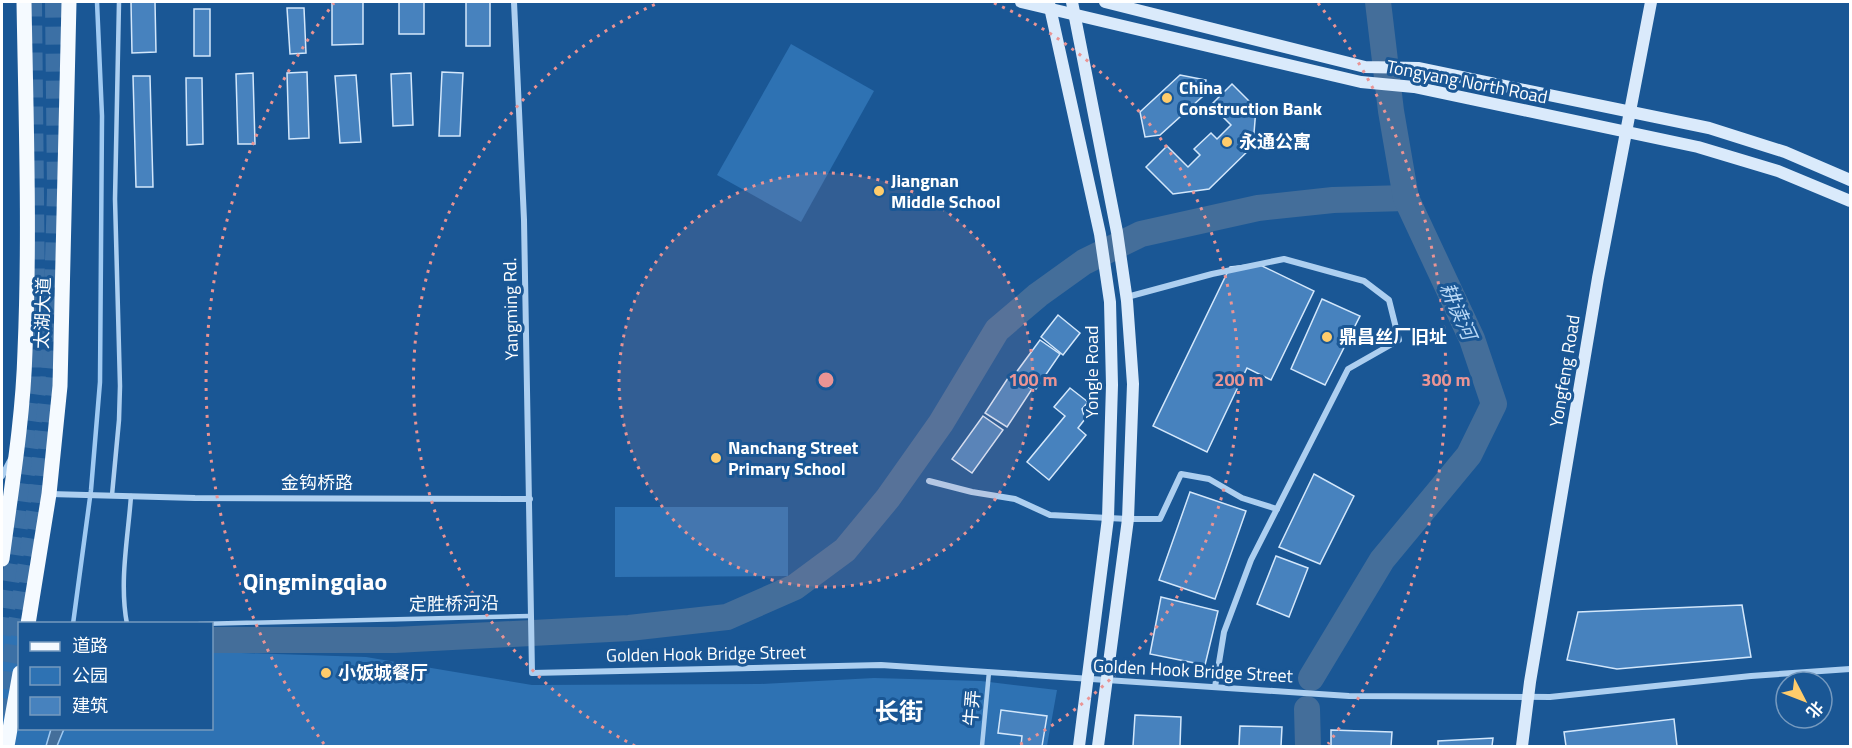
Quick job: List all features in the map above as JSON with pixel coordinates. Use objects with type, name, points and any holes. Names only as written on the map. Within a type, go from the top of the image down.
[{"type":"main road","name":"太湖大道","points":[[2,559],[17,448],[26,352],[24,2]]},
{"type":"main road","name":"太湖大道","points":[[28,622],[49,494],[60,386],[69,2]]},
{"type":"main road","name":"Tongyang North Road","points":[[1021,2],[1072,7],[1361,82],[1414,87],[1698,147],[1778,171],[1851,201]]},
{"type":"main road","name":"Tongyang North Road","points":[[1105,2],[1365,67],[1418,68],[1709,128],[1785,152],[1851,180]]},
{"type":"main road","name":"Yongfeng Road","points":[[1522,747],[1528,697],[1598,278],[1651,2]]},
{"type":"main road","name":"Yongle Road","points":[[1049,5],[1101,244],[1110,302],[1112,385],[1108,518],[1079,747]]},
{"type":"main road","name":"Yongle Road","points":[[1072,7],[1124,277],[1133,384],[1128,519],[1098,747]]},
{"type":"main road","points":[[8,740],[18,684]]},
{"type":"street","name":"Yangming Rd.","points":[[514,2],[524,220],[532,657]]},
{"type":"street","points":[[1126,297],[1212,274],[1284,260],[1364,281],[1389,300],[1399,340],[1348,369],[1251,560],[1224,632],[1215,687]]},
{"type":"street","points":[[2,476],[17,448]]},
{"type":"street","points":[[929,481],[972,492],[1015,499],[1050,515],[1160,519],[1181,474],[1209,479],[1242,498],[1276,509]]},
{"type":"street","name":"金钩桥路","points":[[49,494],[530,499]]},
{"type":"street","name":"Golden Hook Bridge Street","points":[[532,657],[532,672],[881,665],[1349,696],[1550,697],[1751,676],[1851,669]]},
{"type":"lane","points":[[112,495],[120,386],[115,199],[119,2]]},
{"type":"lane","points":[[127,622],[123,603],[131,496]]},
{"type":"lane","name":"定胜桥河沿","points":[[213,624],[530,616]]},
{"type":"lane","name":"牛弄","points":[[982,747],[989,672]]},
{"type":"green space","points":[[791,44],[874,91],[801,222],[717,175]]},
{"type":"green space","points":[[615,507],[788,507],[788,576],[615,577]]},
{"type":"green space","points":[[2,621],[18,626],[18,730],[213,730],[213,652],[366,657],[532,685],[760,684],[874,678],[981,681],[1057,690],[1047,746],[2,746]]},
{"type":"shaded area","points":[[51,730],[64,730],[57,746],[46,746]]},
{"type":"building","points":[[131,2],[155,2],[156,52],[132,53]]},
{"type":"building","points":[[332,2],[363,2],[363,44],[332,45]]},
{"type":"building","points":[[399,2],[424,2],[424,34],[399,34]]},
{"type":"building","points":[[466,2],[490,2],[490,46],[466,46]]},
{"type":"building","points":[[287,8],[304,8],[306,53],[290,54]]},
{"type":"building","points":[[194,9],[210,9],[210,56],[194,56]]},
{"type":"building","points":[[307,72],[309,138],[289,139],[287,73]]},
{"type":"building","points":[[442,72],[463,73],[460,136],[439,136]]},
{"type":"building","points":[[253,73],[255,144],[238,144],[236,74]]},
{"type":"building","points":[[411,73],[413,125],[393,126],[391,74]]},
{"type":"building","points":[[356,75],[361,142],[340,143],[335,76]]},
{"type":"building","points":[[1180,75],[1206,80],[1203,96],[1160,135],[1145,137],[1140,112]]},
{"type":"building","points":[[133,76],[150,76],[153,187],[136,187]]},
{"type":"building","points":[[186,78],[202,78],[203,144],[187,145]]},
{"type":"building","name":"永通公寓","points":[[1232,84],[1256,108],[1253,146],[1209,189],[1173,194],[1146,167],[1167,146],[1188,167],[1200,155],[1194,149],[1211,133],[1217,139],[1231,125],[1211,105]]},
{"type":"building","points":[[1258,264],[1314,291],[1271,380],[1247,368],[1207,452],[1153,426],[1230,267]]},
{"type":"building","points":[[1322,299],[1360,316],[1325,385],[1291,369]]},
{"type":"building","points":[[1058,315],[1080,333],[1063,355],[1041,337]]},
{"type":"building","points":[[1040,340],[1060,354],[1036,389],[1015,374]]},
{"type":"building","points":[[1010,375],[1032,389],[1007,427],[985,413]]},
{"type":"building","points":[[1070,388],[1088,402],[1082,409],[1085,419],[1078,428],[1086,435],[1049,480],[1027,462],[1065,416],[1054,407]]},
{"type":"building","points":[[983,416],[1003,430],[972,473],[952,459]]},
{"type":"building","points":[[1314,474],[1354,496],[1320,564],[1279,547]]},
{"type":"building","points":[[1190,492],[1246,511],[1215,599],[1159,580]]},
{"type":"building","points":[[1276,556],[1308,568],[1289,617],[1257,604]]},
{"type":"building","points":[[1161,597],[1218,611],[1205,665],[1150,654]]},
{"type":"building","points":[[1742,605],[1751,657],[1617,669],[1567,660],[1578,612]]},
{"type":"building","points":[[1001,710],[1047,716],[1042,746],[1021,746],[1022,736],[998,733]]},
{"type":"building","points":[[1135,715],[1181,717],[1180,746],[1133,746]]},
{"type":"building","points":[[1674,719],[1677,746],[1566,746],[1564,732]]},
{"type":"building","points":[[1240,726],[1282,727],[1281,746],[1239,746]]},
{"type":"building","points":[[1331,730],[1392,732],[1391,746],[1331,746]]},
{"type":"building","points":[[1493,738],[1492,746],[1438,746],[1438,741]]},
{"type":"waterway","points":[[73,622],[91,490],[100,382],[102,116],[97,2]]},
{"type":"waterway","name":"耕读河","points":[[1311,678],[1382,560],[1469,455],[1494,404],[1472,339],[1406,198],[1391,111],[1378,2]]},
{"type":"waterway","points":[[213,640],[395,640],[629,628],[727,617],[795,587],[845,550],[888,498],[941,423],[997,330],[1038,295],[1084,262],[1141,234],[1258,208],[1333,200],[1406,198]]},
{"type":"waterway","points":[[1307,709],[1308,746]]},
{"type":"tunnel","points":[[2,635],[37,390],[33,2]]},
{"type":"tunnel","points":[[2,716],[36,506],[51,362],[56,192],[54,2]]},
{"type":"place","name":"China Construction Bank","points":[[1167,98]]},
{"type":"place","name":"永通公寓","points":[[1227,142]]},
{"type":"place","name":"Jiangnan Middle School","points":[[879,191]]},
{"type":"place","name":"鼎昌丝厂旧址","points":[[1327,337]]},
{"type":"place","name":"Nanchang Street Primary School","points":[[716,458]]},
{"type":"place","name":"小饭城餐厅","points":[[326,673]]},
{"type":"district","name":"Qingmingqiao","points":[[315,582]]},
{"type":"district","name":"长街","points":[[899,712]]}]
